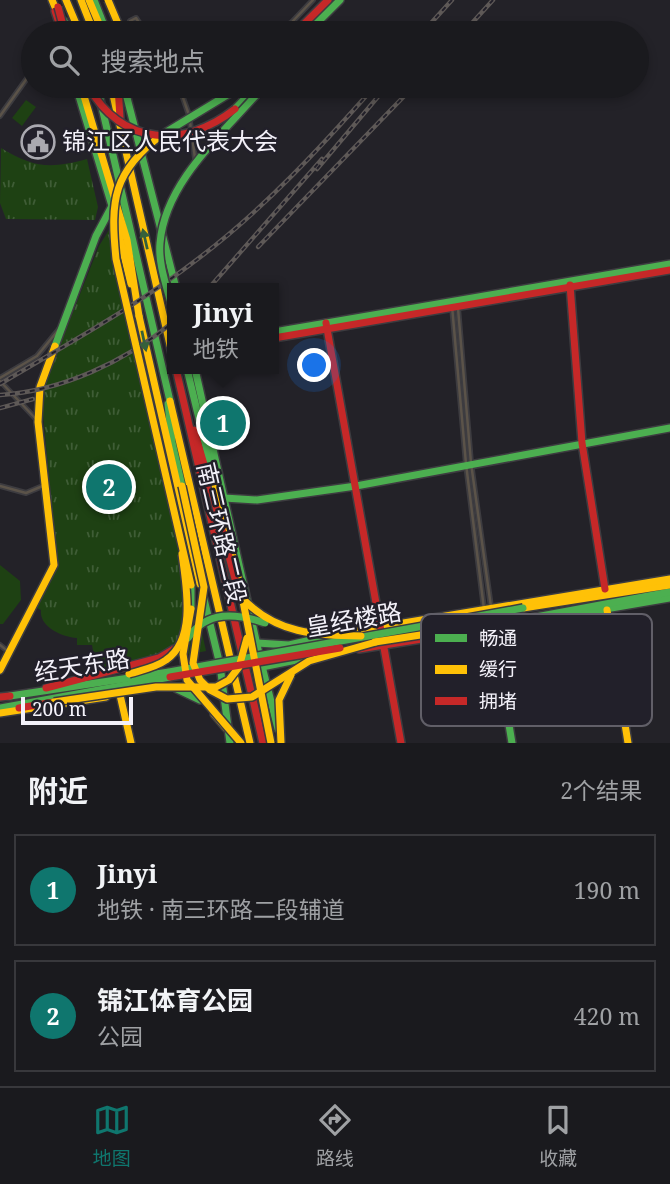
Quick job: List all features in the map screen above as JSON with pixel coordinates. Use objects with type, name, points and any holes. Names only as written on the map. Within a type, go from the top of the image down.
[{"type":"main road","points":[[66,0],[75,21]]},
{"type":"main road","points":[[81,0],[89,21]]},
{"type":"main road","points":[[91,0],[100,21]]},
{"type":"main road","points":[[108,0],[118,21]]},
{"type":"main road","points":[[307,21],[328,0]]},
{"type":"main road","points":[[319,21],[340,0]]},
{"type":"main road","points":[[54,2],[61,21]]},
{"type":"main road","points":[[82,98],[139,316],[208,623],[220,665],[230,743]]},
{"type":"main road","points":[[84,98],[131,257],[139,316]]},
{"type":"main road","points":[[96,98],[105,110],[123,123],[141,132],[170,137],[188,135],[217,123],[244,98]]},
{"type":"main road","name":"南三环路二段","points":[[100,98],[250,743]]},
{"type":"main road","points":[[113,98],[167,332]]},
{"type":"main road","points":[[119,98],[120,130]]},
{"type":"main road","points":[[127,98],[175,283]]},
{"type":"main road","points":[[221,98],[149,140],[125,169],[112,196],[109,217],[116,259],[178,521],[192,596],[183,668],[195,692],[232,727],[241,743]]},
{"type":"main road","points":[[168,283],[160,243],[166,208],[182,183],[254,98]]},
{"type":"main road","points":[[0,670],[54,565],[38,422],[40,387],[96,236],[112,206]]},
{"type":"main road","points":[[279,331],[455,306],[670,264]]},
{"type":"main road","points":[[570,284],[670,270]]},
{"type":"main road","points":[[570,284],[582,443],[605,589]]},
{"type":"main road","points":[[279,337],[327,326]]},
{"type":"main road","points":[[327,326],[381,626],[379,641],[401,743]]},
{"type":"main road","name":"南三环路二段","points":[[177,374],[263,743]]},
{"type":"main road","points":[[188,374],[247,623],[271,743]]},
{"type":"main road","points":[[196,374],[262,667],[282,743]]},
{"type":"main road","points":[[180,388],[212,492],[235,585],[252,610],[282,630]]},
{"type":"main road","points":[[168,391],[168,416],[204,587],[193,653],[197,675],[207,689],[220,697],[244,699],[263,693],[310,660],[379,641]]},
{"type":"main road","points":[[224,498],[245,497],[257,500],[356,486],[468,463],[670,428]]},
{"type":"main road","points":[[76,687],[129,674],[165,661],[182,638],[184,573],[178,521]]},
{"type":"main road","points":[[456,614],[670,579]]},
{"type":"main road","name":"皇经楼路","points":[[497,614],[670,585]]},
{"type":"main road","name":"皇经楼路","points":[[552,614],[670,592]]},
{"type":"main road","points":[[555,603],[575,594]]},
{"type":"main road","points":[[580,614],[670,598]]},
{"type":"main road","points":[[607,610],[608,614]]},
{"type":"main road","points":[[186,643],[196,626],[206,619],[226,615],[259,620],[282,630],[309,635],[379,641],[421,639]]},
{"type":"main road","points":[[257,643],[289,645],[421,620]]},
{"type":"main road","points":[[10,696],[114,672],[170,652],[208,623]]},
{"type":"main road","points":[[0,710],[156,687],[206,688],[223,684],[234,675],[243,659],[247,623]]},
{"type":"main road","name":"皇经楼路","points":[[379,641],[421,631]]},
{"type":"main road","name":"皇经楼路","points":[[170,675],[421,635]]},
{"type":"main road","points":[[262,667],[379,641]]},
{"type":"main road","points":[[170,652],[181,658],[188,676],[177,689]]},
{"type":"main road","points":[[282,743],[279,700],[284,686],[295,671]]},
{"type":"main road","name":"经天东路","points":[[0,697],[170,675]]},
{"type":"main road","name":"经天东路","points":[[0,710],[170,675]]},
{"type":"main road","points":[[0,710],[120,695],[165,686],[203,701],[227,729]]},
{"type":"main road","points":[[120,695],[131,743]]},
{"type":"street","points":[[293,21],[313,0]]},
{"type":"street","points":[[0,116],[21,87]]},
{"type":"street","points":[[184,98],[195,158]]},
{"type":"street","points":[[455,306],[468,463],[488,608]]},
{"type":"street","points":[[38,422],[0,379],[37,356],[67,320]]},
{"type":"street","points":[[0,486],[26,493],[46,485]]},
{"type":"street","points":[[0,645],[10,653]]},
{"type":"green space","points":[[26,100],[36,107],[22,126],[12,118]]},
{"type":"green space","points":[[1,148],[23,160],[42,165],[87,159],[98,207],[95,220],[6,219],[0,203]]},
{"type":"green space","points":[[112,225],[206,651],[97,672],[92,645],[77,645],[77,638],[53,630],[37,608],[54,575],[57,561],[41,393],[99,246]]},
{"type":"green space","points":[[0,565],[20,581],[21,600],[3,624],[0,624]]},
{"type":"railway","points":[[433,21],[452,0]]},
{"type":"railway","points":[[474,21],[493,0]]},
{"type":"railway","points":[[0,384],[126,308],[175,276],[223,239],[292,176],[364,98]]},
{"type":"railway","points":[[317,169],[377,98]]},
{"type":"railway","points":[[258,247],[402,98]]},
{"type":"railway","points":[[213,283],[322,159]]},
{"type":"railway","points":[[0,395],[46,388],[69,381],[113,362],[167,327]]},
{"type":"railway","points":[[0,408],[33,399]]},
{"type":"traffic: fast","points":[[94,0],[102,21]]},
{"type":"traffic: fast","points":[[319,21],[340,0]]},
{"type":"traffic: fast","points":[[80,98],[112,206]]},
{"type":"traffic: fast","points":[[100,98],[170,401]]},
{"type":"traffic: fast","points":[[127,98],[175,283]]},
{"type":"traffic: fast","points":[[163,134],[222,98]]},
{"type":"traffic: fast","points":[[235,109],[246,98]]},
{"type":"traffic: fast","points":[[167,289],[160,259],[160,243],[164,220],[173,198],[200,158],[253,98]]},
{"type":"traffic: fast","points":[[55,346],[96,236],[112,206]]},
{"type":"traffic: fast","points":[[279,331],[670,264]]},
{"type":"traffic: fast","points":[[188,374],[215,485]]},
{"type":"traffic: fast","points":[[196,374],[260,658]]},
{"type":"traffic: fast","points":[[168,404],[172,442],[182,486]]},
{"type":"traffic: fast","points":[[224,498],[257,500],[356,486],[670,428]]},
{"type":"traffic: fast","points":[[191,585],[191,609]]},
{"type":"traffic: fast","points":[[552,614],[670,592]]},
{"type":"traffic: fast","points":[[577,614],[670,598]]},
{"type":"traffic: fast","points":[[204,599],[220,665],[230,743]]},
{"type":"traffic: fast","points":[[490,614],[523,608]]},
{"type":"traffic: fast","points":[[188,638],[204,622],[223,616],[243,617],[265,623]]},
{"type":"traffic: fast","points":[[169,672],[421,626]]},
{"type":"traffic: fast","points":[[257,643],[289,645],[324,637]]},
{"type":"traffic: fast","points":[[262,667],[316,656]]},
{"type":"traffic: fast","points":[[262,666],[278,729]]},
{"type":"traffic: fast","points":[[10,696],[169,672]]},
{"type":"traffic: fast","points":[[0,708],[170,677]]},
{"type":"traffic: fast","points":[[177,689],[200,700]]},
{"type":"traffic: fast","points":[[509,726],[512,743]]},
{"type":"traffic: slow","points":[[52,0],[57,12]]},
{"type":"traffic: slow","points":[[66,0],[75,21]]},
{"type":"traffic: slow","points":[[81,0],[89,21]]},
{"type":"traffic: slow","points":[[89,0],[98,21]]},
{"type":"traffic: slow","points":[[108,0],[117,21]]},
{"type":"traffic: slow","points":[[85,98],[127,240],[139,316]]},
{"type":"traffic: slow","points":[[114,98],[167,332]]},
{"type":"traffic: slow","points":[[163,134],[146,148],[125,174],[115,203],[114,238],[116,259],[191,585]]},
{"type":"traffic: slow","points":[[114,214],[131,284]]},
{"type":"traffic: slow","points":[[139,316],[200,584]]},
{"type":"traffic: slow","points":[[0,670],[54,565],[38,422],[40,387],[55,346]]},
{"type":"traffic: slow","points":[[170,401],[250,743]]},
{"type":"traffic: slow","points":[[215,485],[239,581],[271,743]]},
{"type":"traffic: slow","points":[[182,486],[204,587],[193,663],[200,680],[210,690],[227,699],[252,697],[309,661],[376,642]]},
{"type":"traffic: slow","points":[[129,674],[166,660],[176,651],[182,639],[187,611],[182,554]]},
{"type":"traffic: slow","points":[[458,614],[670,579]]},
{"type":"traffic: slow","points":[[523,608],[670,585]]},
{"type":"traffic: slow","points":[[243,599],[256,611],[283,626],[312,633],[361,636]]},
{"type":"traffic: slow","points":[[191,609],[183,654],[187,680],[241,743]]},
{"type":"traffic: slow","points":[[607,610],[608,614]]},
{"type":"traffic: slow","points":[[343,633],[421,620]]},
{"type":"traffic: slow","points":[[375,642],[421,635]]},
{"type":"traffic: slow","points":[[54,702],[156,687],[216,687],[229,680],[239,667],[247,638]]},
{"type":"traffic: slow","points":[[281,743],[279,700],[291,675]]},
{"type":"traffic: slow","points":[[120,695],[131,743]]},
{"type":"traffic: slow","points":[[0,713],[106,697]]},
{"type":"traffic: slow","points":[[214,714],[226,728]]},
{"type":"traffic: slow","points":[[625,726],[628,743]]},
{"type":"traffic: jam","points":[[307,21],[328,0]]},
{"type":"traffic: jam","points":[[58,7],[62,21]]},
{"type":"traffic: jam","points":[[55,11],[58,21]]},
{"type":"traffic: jam","points":[[96,98],[118,121],[155,135],[195,131],[235,109]]},
{"type":"traffic: jam","points":[[119,98],[120,118]]},
{"type":"traffic: jam","points":[[279,337],[670,270]]},
{"type":"traffic: jam","points":[[570,285],[582,443],[605,589]]},
{"type":"traffic: jam","points":[[326,323],[401,743]]},
{"type":"traffic: jam","points":[[177,374],[263,743]]},
{"type":"traffic: jam","points":[[194,430],[212,492]]},
{"type":"traffic: jam","points":[[212,492],[238,590]]},
{"type":"traffic: jam","points":[[359,649],[421,639]]},
{"type":"traffic: jam","points":[[170,677],[340,648]]},
{"type":"traffic: jam","points":[[46,688],[159,658],[174,649]]},
{"type":"traffic: jam","points":[[0,697],[10,696]]},
{"type":"traffic: jam","points":[[19,708],[54,702]]},
{"type":"place","name":"锦江区人民代表大会","points":[[38,142]]},
{"type":"place","name":"Jinyi","points":[[223,423]]},
{"type":"place","name":"锦江体育公园","points":[[109,487]]}]
